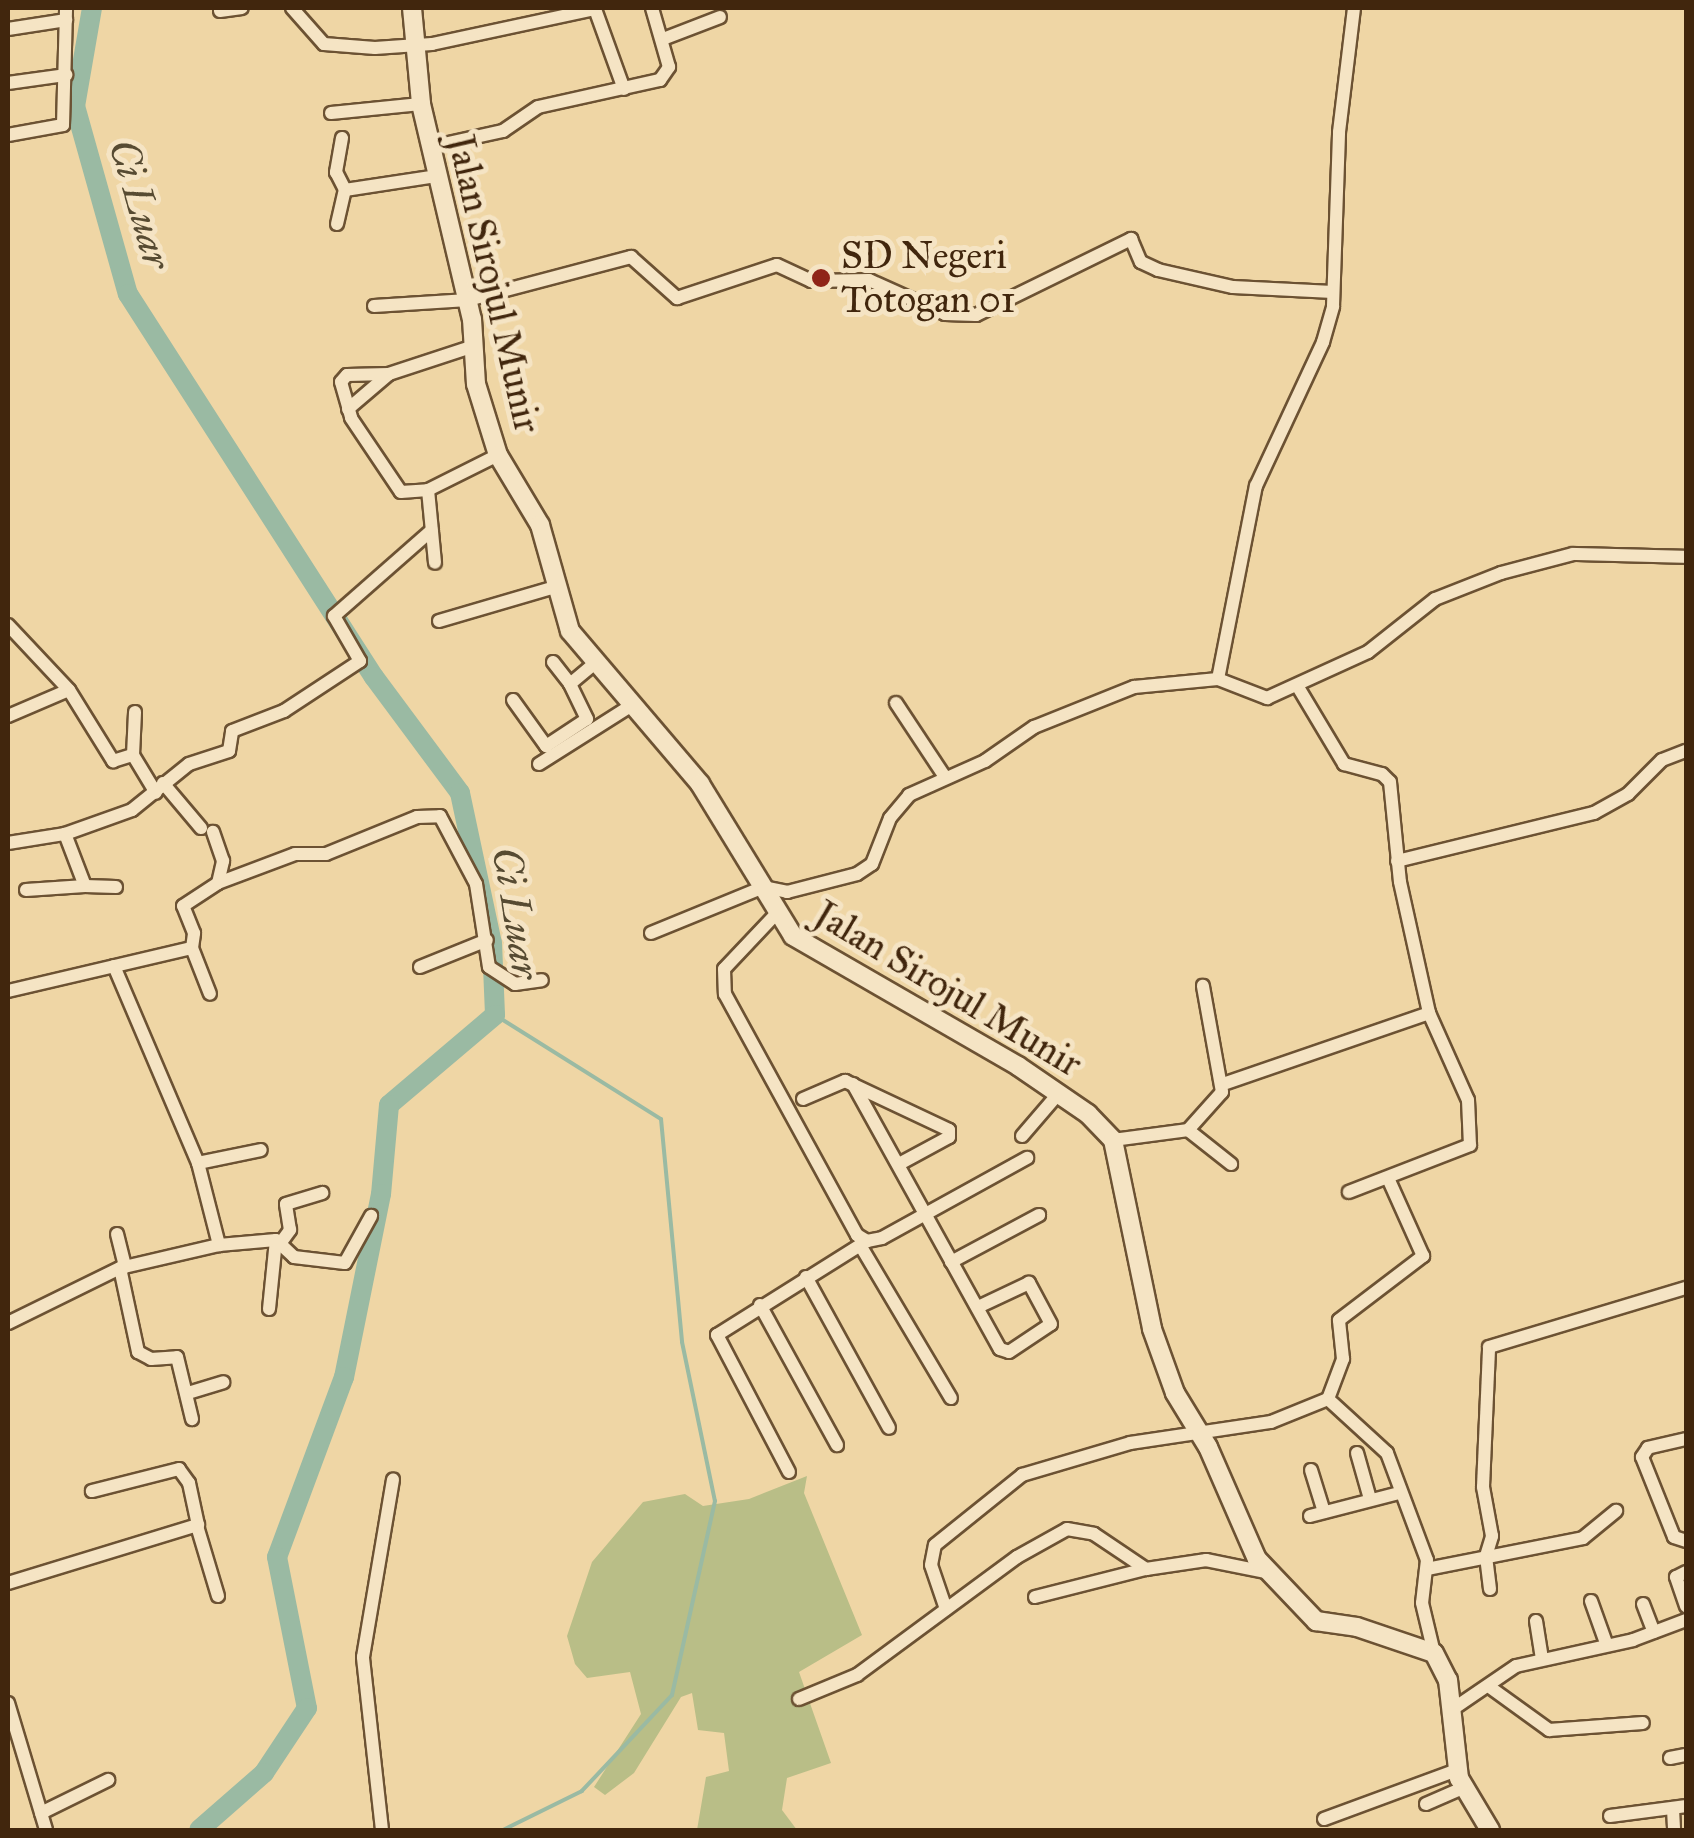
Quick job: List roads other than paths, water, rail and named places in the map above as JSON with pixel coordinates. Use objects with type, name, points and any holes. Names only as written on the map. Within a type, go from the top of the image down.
[{"type":"street","points":[[220,11],[242,8]]},
{"type":"street","points":[[292,8],[324,44],[414,46],[595,9],[624,89]]},
{"type":"street","name":"Jalan Sirojul Munir","points":[[412,8],[421,104],[468,300],[476,384],[498,455],[540,525],[570,631],[700,784],[764,887],[775,915],[836,967],[1059,1093],[1112,1140]]},
{"type":"street","points":[[430,147],[503,131],[538,107],[624,89],[666,75],[663,39],[652,8]]},
{"type":"street","points":[[1218,679],[1256,486],[1323,342],[1333,292],[1339,132],[1354,8]]},
{"type":"street","points":[[8,28],[66,14],[63,125],[8,135]]},
{"type":"street","points":[[663,39],[720,18]]},
{"type":"street","points":[[8,83],[66,75]]},
{"type":"street","points":[[331,114],[421,104]]},
{"type":"street","points":[[337,224],[345,190],[336,172],[342,138]]},
{"type":"street","points":[[345,190],[436,176]]},
{"type":"street","points":[[374,306],[468,300],[632,257],[677,298],[776,265],[811,281],[869,280],[945,314],[976,315],[1131,239],[1141,262],[1158,270],[1233,287],[1333,292]]},
{"type":"street","points":[[474,346],[389,374],[344,376],[348,408],[397,488],[408,494],[428,490],[498,455]]},
{"type":"street","points":[[348,408],[389,374]]},
{"type":"street","points":[[428,490],[434,564]]},
{"type":"street","points":[[8,843],[64,834],[114,818],[192,762],[229,751],[232,731],[284,712],[360,661],[334,616],[432,530]]},
{"type":"street","points":[[650,934],[764,887],[787,892],[865,869],[902,800],[985,760],[1034,727],[1134,687],[1218,679],[1258,697],[1298,687],[1368,652],[1435,598],[1501,573],[1573,554],[1686,557]]},
{"type":"street","points":[[439,621],[555,587]]},
{"type":"street","points":[[8,625],[68,690],[113,761],[133,755]]},
{"type":"street","points":[[513,700],[546,746],[587,719],[570,684],[553,662]]},
{"type":"street","points":[[570,684],[595,663]]},
{"type":"street","points":[[1298,687],[1344,764],[1390,782],[1397,861],[1429,1013],[1468,1100],[1471,1142],[1349,1192]]},
{"type":"street","points":[[8,716],[68,690]]},
{"type":"street","points":[[896,702],[945,777]]},
{"type":"street","points":[[539,764],[632,706]]},
{"type":"street","points":[[134,712],[133,755],[160,788],[207,830],[223,861],[218,883]]},
{"type":"street","points":[[1397,861],[1594,813],[1628,794],[1662,760],[1686,751]]},
{"type":"street","points":[[210,994],[192,948],[194,934],[183,906],[218,883],[294,854],[326,854],[422,816],[440,816],[476,884],[494,972],[515,984],[542,980]]},
{"type":"street","points":[[64,834],[85,886]]},
{"type":"street","points":[[26,890],[116,887]]},
{"type":"street","points":[[775,915],[724,969],[724,994],[951,1398]]},
{"type":"street","points":[[420,966],[487,940]]},
{"type":"street","points":[[8,991],[192,948]]},
{"type":"street","points":[[114,966],[198,1163],[219,1244]]},
{"type":"street","points":[[1203,986],[1223,1084],[1218,1100],[1188,1130],[1112,1140],[1146,1311],[1197,1435],[1265,1572],[1316,1621],[1357,1627],[1434,1653]]},
{"type":"street","points":[[1223,1084],[1429,1013]]},
{"type":"street","points":[[803,1100],[838,1081],[853,1084],[950,1133],[900,1164]]},
{"type":"street","points":[[853,1084],[1003,1352],[1052,1324],[1029,1283],[978,1307]]},
{"type":"street","points":[[1022,1136],[1059,1093]]},
{"type":"street","points":[[871,1115],[892,1103]]},
{"type":"street","points":[[1188,1130],[1231,1164]]},
{"type":"street","points":[[198,1163],[261,1150]]},
{"type":"street","points":[[789,1472],[717,1335],[760,1304],[864,1243],[1027,1158]]},
{"type":"street","points":[[946,1608],[931,1565],[935,1545],[1011,1482],[1048,1464],[1271,1422],[1328,1398],[1342,1360],[1340,1320],[1422,1256],[1388,1178]]},
{"type":"street","points":[[8,1323],[122,1268],[219,1244],[279,1240],[290,1230],[286,1204],[322,1193]]},
{"type":"street","points":[[951,1262],[1039,1215]]},
{"type":"street","points":[[279,1240],[294,1257],[345,1263],[371,1216]]},
{"type":"street","points":[[117,1234],[138,1352],[151,1360],[176,1356],[192,1419]]},
{"type":"street","points":[[269,1308],[279,1240]]},
{"type":"street","points":[[806,1278],[889,1428]]},
{"type":"street","points":[[1490,1590],[1486,1556],[1492,1536],[1482,1488],[1489,1347],[1686,1288]]},
{"type":"street","points":[[760,1304],[837,1445]]},
{"type":"street","points":[[188,1392],[224,1382]]},
{"type":"street","points":[[1328,1398],[1382,1444],[1427,1569],[1422,1603],[1434,1653],[1448,1680],[1460,1779],[1490,1830]]},
{"type":"street","points":[[1686,1440],[1648,1448],[1642,1457],[1674,1536],[1686,1541]]},
{"type":"street","points":[[1357,1453],[1370,1500]]},
{"type":"street","points":[[92,1491],[179,1469],[189,1483],[218,1596]]},
{"type":"street","points":[[1311,1470],[1317,1514],[1398,1493]]},
{"type":"street","points":[[382,1830],[363,1658],[393,1480]]},
{"type":"street","points":[[1427,1569],[1583,1538],[1616,1511]]},
{"type":"street","points":[[8,1583],[197,1526]]},
{"type":"street","points":[[799,1700],[857,1675],[946,1608],[1066,1529],[1094,1534],[1146,1569]]},
{"type":"street","points":[[1035,1597],[1146,1569],[1206,1560],[1265,1572]]},
{"type":"street","points":[[1686,1572],[1676,1581],[1686,1606]]},
{"type":"street","points":[[1591,1601],[1606,1643]]},
{"type":"street","points":[[1643,1604],[1654,1632]]},
{"type":"street","points":[[1450,1711],[1492,1688],[1516,1666],[1654,1632],[1686,1620]]},
{"type":"street","points":[[1536,1621],[1542,1660]]},
{"type":"street","points":[[1492,1688],[1549,1730],[1643,1723]]},
{"type":"street","points":[[8,1703],[14,1745],[46,1830]]},
{"type":"street","points":[[1670,1758],[1686,1755]]},
{"type":"street","points":[[1426,1804],[1460,1779]]},
{"type":"street","points":[[1324,1820],[1460,1779]]},
{"type":"street","points":[[41,1813],[108,1780]]},
{"type":"street","points":[[1610,1816],[1680,1808],[1674,1830]]},
{"type":"waterway","name":"Ci Luar","points":[[92,8],[75,106],[128,294],[374,677],[460,793],[492,943],[495,1015],[389,1105],[381,1194],[344,1377],[277,1557],[307,1708],[264,1773],[199,1830]]},
{"type":"waterway","points":[[495,1015],[661,1119],[682,1342],[715,1501],[672,1695],[582,1791],[503,1830]]},
{"type":"place","name":"SD Negeri Totogan 01","points":[[821,278]]}]
